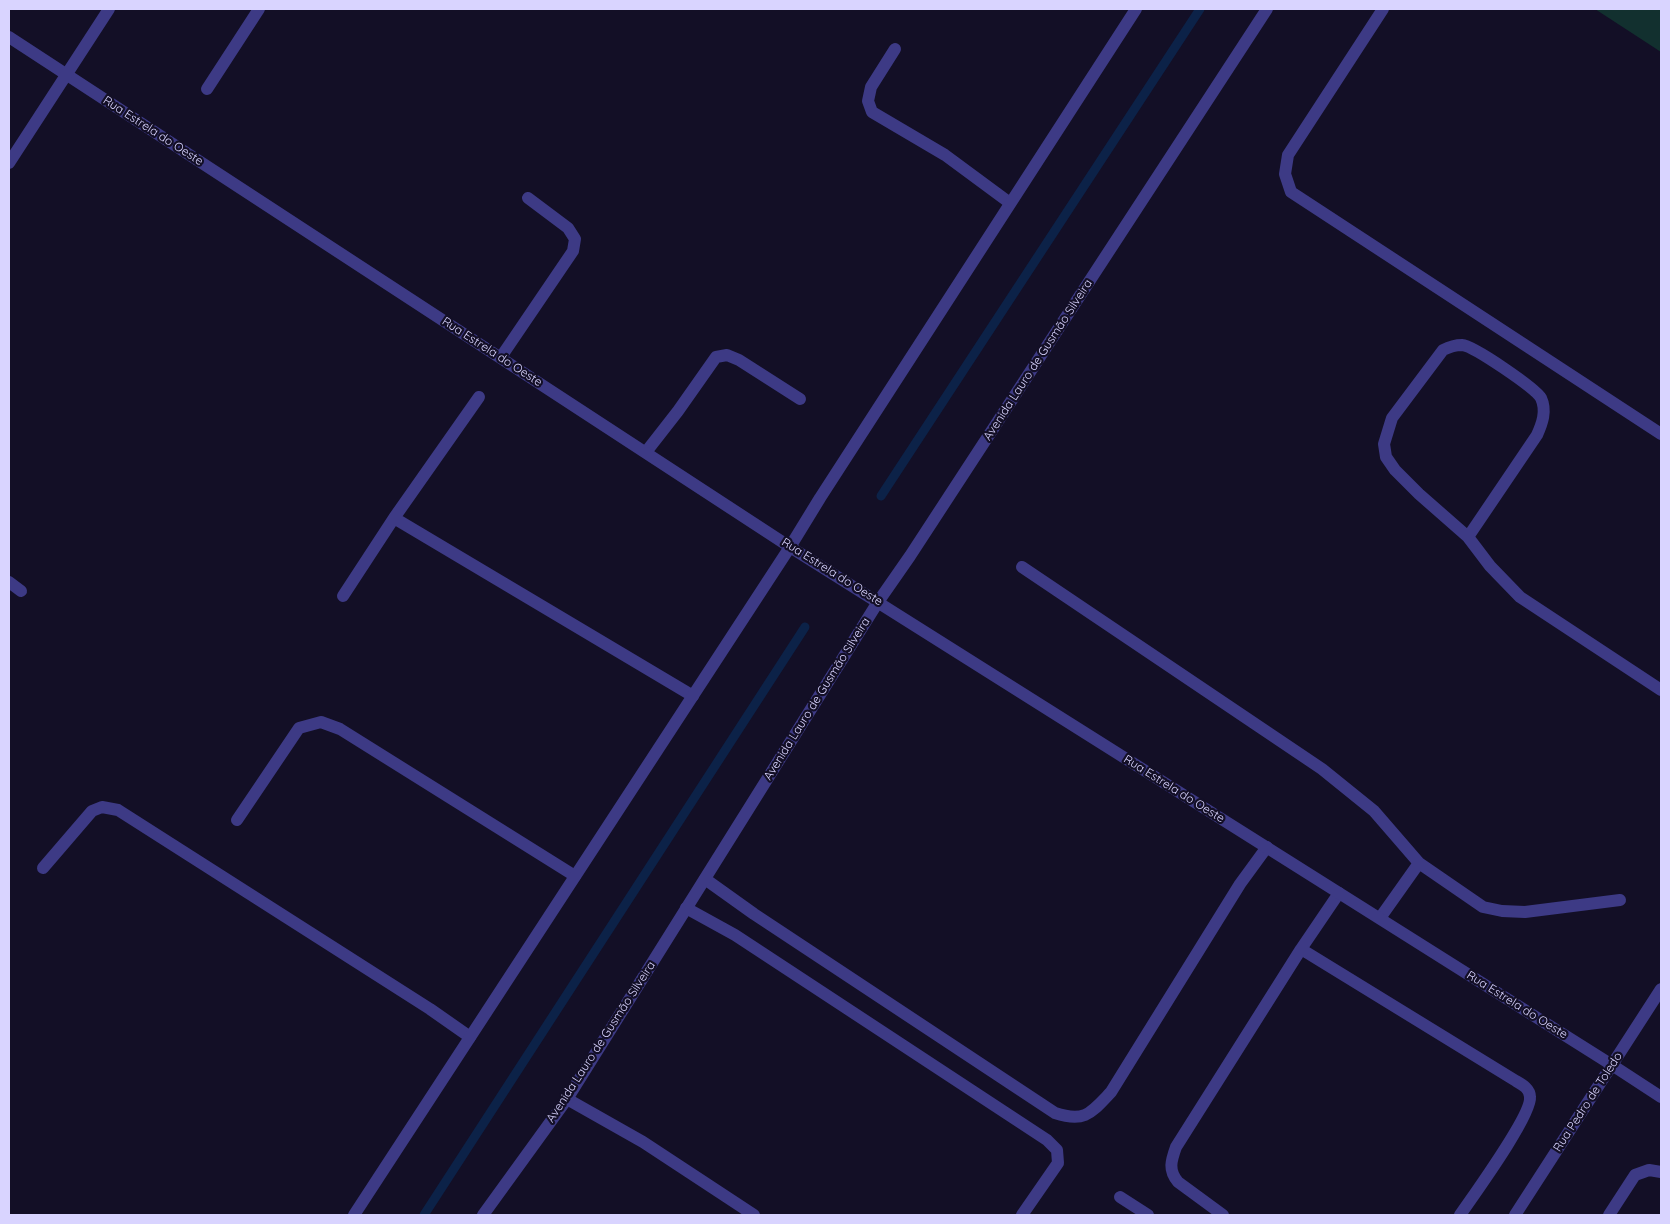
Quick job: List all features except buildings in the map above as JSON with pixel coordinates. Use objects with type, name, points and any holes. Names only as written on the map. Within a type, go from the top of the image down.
[{"type":"street","points":[[9,163],[109,9]]},
{"type":"street","points":[[207,89],[259,9]]},
{"type":"street","points":[[354,1215],[790,547],[1136,9]]},
{"type":"street","name":"Avenida Lauro de Gusmão Silveira","points":[[483,1215],[566,1099],[878,602],[1268,9]]},
{"type":"street","points":[[1383,9],[1288,155],[1285,174],[1291,192],[1661,434]]},
{"type":"street","name":"Rua Estrela do Oeste","points":[[9,37],[790,547],[1380,918],[1661,1098]]},
{"type":"street","points":[[895,49],[871,86],[868,101],[872,112],[945,155],[1010,203]]},
{"type":"street","points":[[500,357],[573,251],[575,239],[568,228],[528,198]]},
{"type":"street","points":[[1468,537],[1536,435],[1542,424],[1544,411],[1541,398],[1532,389],[1487,356],[1461,345],[1451,346],[1443,350],[1392,418],[1384,444],[1386,457],[1395,470],[1419,494],[1468,537],[1490,566],[1520,597],[1661,690]]},
{"type":"street","points":[[646,452],[678,411],[716,356],[727,355],[739,360],[800,399]]},
{"type":"street","points":[[343,596],[394,518],[479,396]]},
{"type":"street","points":[[394,518],[693,696]]},
{"type":"street","points":[[1022,567],[1322,769],[1374,811],[1419,863],[1483,907],[1502,911],[1525,912],[1620,900]]},
{"type":"street","points":[[9,582],[21,591]]},
{"type":"street","points":[[237,820],[299,728],[321,722],[340,729],[575,876]]},
{"type":"street","points":[[43,868],[92,811],[102,807],[118,810],[430,1009],[470,1037]]},
{"type":"street","points":[[704,879],[1055,1113],[1070,1118],[1086,1115],[1096,1108],[1111,1092],[1240,884],[1267,847]]},
{"type":"street","points":[[1380,918],[1419,863]]},
{"type":"street","points":[[1223,1215],[1174,1177],[1170,1164],[1176,1147],[1301,949],[1339,893]]},
{"type":"street","points":[[686,908],[735,935],[1047,1140],[1057,1150],[1058,1163],[1022,1215]]},
{"type":"street","points":[[1301,949],[1525,1086],[1529,1092],[1528,1108],[1520,1125],[1460,1215]]},
{"type":"street","name":"Rua Pedro de Toledo","points":[[1515,1215],[1661,989]]},
{"type":"street","points":[[566,1099],[643,1142],[754,1215]]},
{"type":"street","points":[[1609,1215],[1635,1175],[1649,1170],[1661,1172]]},
{"type":"street","points":[[1120,1197],[1148,1215]]},
{"type":"green space","points":[[1595,9],[1661,9],[1661,52]]},
{"type":"waterway","points":[[881,496],[1200,9]]},
{"type":"waterway","points":[[424,1215],[805,627]]}]
